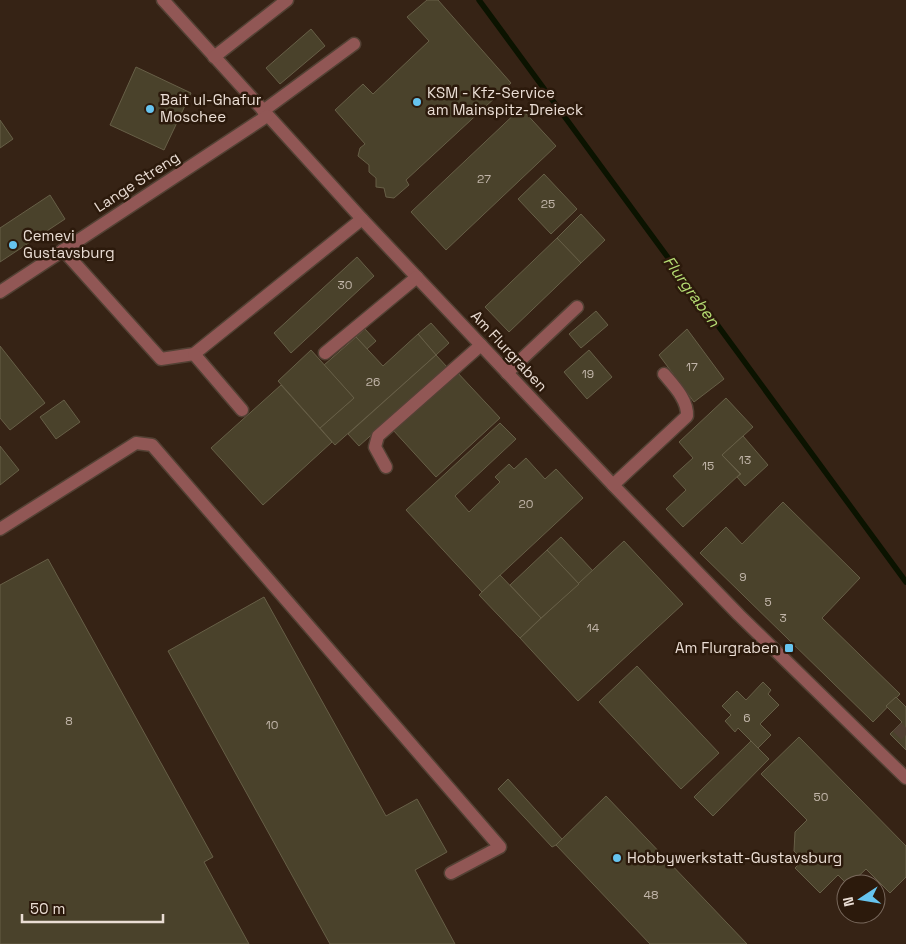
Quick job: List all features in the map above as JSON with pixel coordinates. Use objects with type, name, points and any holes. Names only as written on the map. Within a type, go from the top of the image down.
[{"type":"street","name":"Am Flurgraben","points":[[162,0],[265,114],[613,485],[739,615],[906,778]]},
{"type":"street","points":[[214,57],[287,0]]},
{"type":"street","name":"Lange Streng","points":[[0,292],[265,114],[354,44]]},
{"type":"street","points":[[64,250],[161,359],[194,354],[362,218]]},
{"type":"street","points":[[325,353],[417,277]]},
{"type":"street","points":[[507,373],[577,307]]},
{"type":"street","points":[[386,467],[375,447],[378,436],[481,345]]},
{"type":"street","points":[[194,354],[242,410]]},
{"type":"street","points":[[613,485],[687,416],[687,408],[682,398],[664,374]]},
{"type":"street","points":[[0,529],[136,443],[152,445],[500,847],[451,872]]},
{"type":"building","name":"KSM - Kfz-Service am Mainspitz-Dreieck","points":[[427,0],[438,0],[511,83],[406,180],[409,185],[394,198],[386,197],[384,188],[376,187],[376,178],[369,172],[369,165],[358,156],[360,148],[365,144],[335,110],[363,84],[373,94],[429,41],[407,17]]},
{"type":"building","points":[[311,29],[325,46],[280,84],[266,68]]},
{"type":"building","name":"Bait ul-Ghafur Moschee","points":[[136,67],[191,93],[164,150],[110,125]]},
{"type":"building","name":"KSM - Kfz-Service am Mainspitz-Dreieck","points":[[521,108],[556,146],[446,250],[411,212]]},
{"type":"building","points":[[0,120],[13,139],[0,148]]},
{"type":"building","points":[[544,174],[577,209],[551,234],[518,199]]},
{"type":"building","name":"Cemevi Gustavsburg","points":[[50,195],[65,219],[0,262],[0,228]]},
{"type":"building","points":[[581,214],[605,240],[581,263],[557,238]]},
{"type":"building","points":[[557,238],[581,263],[509,332],[485,307]]},
{"type":"building","points":[[357,257],[374,276],[291,353],[274,333]]},
{"type":"building","points":[[596,311],[608,325],[581,348],[569,334]]},
{"type":"building","points":[[431,323],[449,343],[436,355],[418,334]]},
{"type":"building","points":[[365,329],[376,341],[367,349],[356,337]]},
{"type":"building","points":[[687,329],[724,379],[694,402],[659,355]]},
{"type":"building","points":[[418,334],[436,355],[335,445],[320,428],[354,398],[324,365],[356,337],[383,366]]},
{"type":"building","points":[[0,346],[45,403],[10,430],[0,418]]},
{"type":"building","points":[[311,350],[354,398],[320,428],[278,381]]},
{"type":"building","points":[[589,350],[612,377],[587,399],[564,372]]},
{"type":"building","points":[[436,355],[447,367],[359,446],[348,434]]},
{"type":"building","points":[[456,371],[500,418],[436,477],[393,430]]},
{"type":"building","points":[[281,385],[332,442],[263,505],[211,448]]},
{"type":"building","points":[[726,398],[753,427],[722,455],[740,474],[683,527],[666,509],[686,490],[673,476],[693,458],[679,442]]},
{"type":"building","points":[[64,400],[80,422],[56,439],[40,417]]},
{"type":"building","points":[[500,423],[516,439],[455,496],[469,512],[500,482],[495,477],[509,464],[514,469],[526,458],[545,479],[556,469],[583,498],[482,592],[406,510]]},
{"type":"building","points":[[743,436],[768,465],[745,486],[737,477],[741,474],[722,455]]},
{"type":"building","points":[[0,446],[19,470],[0,485]]},
{"type":"building","points":[[783,502],[860,578],[822,618],[900,694],[873,722],[700,553],[726,527],[742,544]]},
{"type":"building","points":[[561,537],[593,571],[579,584],[547,550]]},
{"type":"building","points":[[624,541],[683,604],[578,701],[520,638]]},
{"type":"building","points":[[547,550],[579,584],[541,618],[510,585]]},
{"type":"building","points":[[48,559],[213,857],[204,862],[249,944],[0,944],[0,585]]},
{"type":"building","points":[[500,575],[541,618],[520,638],[479,595]]},
{"type":"building","points":[[264,597],[386,816],[417,799],[447,852],[415,870],[455,944],[330,944],[168,651]]},
{"type":"building","points":[[637,666],[719,753],[681,789],[599,702]]},
{"type":"building","points":[[763,682],[771,690],[768,694],[779,705],[760,724],[771,735],[758,748],[738,728],[735,732],[725,721],[731,715],[722,706],[737,691],[746,700]]},
{"type":"building","points":[[896,697],[906,707],[906,750],[890,734],[902,722],[886,706]]},
{"type":"building","points":[[799,737],[906,846],[906,877],[890,893],[886,889],[886,874],[871,874],[866,869],[861,874],[836,874],[836,877],[820,893],[795,868],[803,860],[794,851],[795,832],[807,820],[761,774]]},
{"type":"building","points":[[751,741],[769,759],[713,816],[694,797]]},
{"type":"building","points":[[508,779],[562,839],[556,845],[552,847],[498,789]]},
{"type":"building","points":[[606,796],[747,944],[650,944],[556,845]]},
{"type":"waterway","name":"Flurgraben","points":[[479,0],[906,582]]},
{"type":"tunnel","points":[[897,727],[906,736]]},
{"type":"place","name":"KSM - Kfz-Service am Mainspitz-Dreieck","points":[[417,102]]},
{"type":"place","name":"Bait ul-Ghafur Moschee","points":[[150,109]]},
{"type":"place","name":"Cemevi Gustavsburg","points":[[13,245]]},
{"type":"place","name":"Am Flurgraben","points":[[789,648]]},
{"type":"place","name":"Hobbywerkstatt-Gustavsburg","points":[[617,858]]}]
